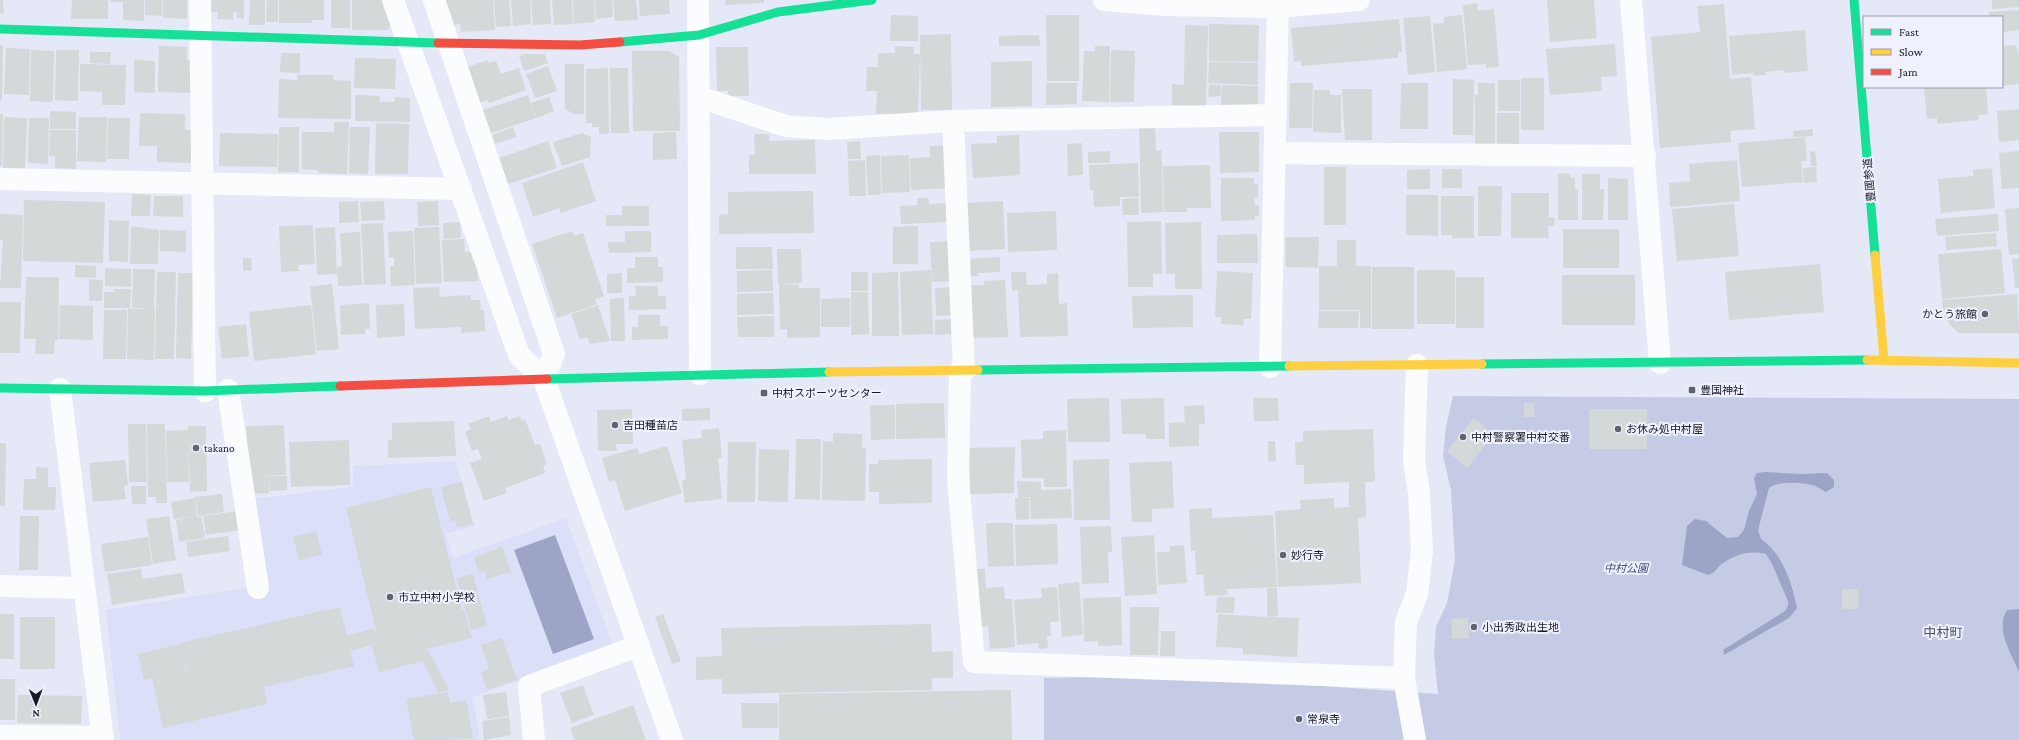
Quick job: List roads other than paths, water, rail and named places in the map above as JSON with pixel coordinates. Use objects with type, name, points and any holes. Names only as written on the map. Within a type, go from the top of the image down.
[{"type":"street","points":[[200,0],[205,391]]},
{"type":"street","points":[[394,0],[519,355],[544,379],[672,740]]},
{"type":"street","points":[[434,0],[450,43],[554,354],[544,379]]},
{"type":"street","points":[[698,0],[700,374]]},
{"type":"street","points":[[0,29],[408,42],[580,45],[699,35],[778,12],[872,0]]},
{"type":"street","points":[[1104,0],[1165,5],[1359,0]]},
{"type":"street","points":[[1631,0],[1645,156],[1660,363]]},
{"type":"street","name":"豊國参道","points":[[1854,0],[1884,360]]},
{"type":"street","points":[[1270,367],[1278,3]]},
{"type":"street","points":[[699,97],[786,126],[828,129],[953,121],[1276,115]]},
{"type":"street","points":[[953,121],[962,371],[958,479],[974,662],[1404,678]]},
{"type":"street","points":[[1275,153],[1645,156]]},
{"type":"street","points":[[0,179],[461,189]]},
{"type":"street","points":[[0,388],[205,391],[700,374],[1884,360],[2019,363]]},
{"type":"street","points":[[1415,740],[1404,678],[1406,622],[1417,594],[1422,551],[1419,493],[1414,460],[1417,365]]},
{"type":"street","points":[[0,736],[102,739],[60,389]]},
{"type":"street","points":[[228,390],[258,588]]},
{"type":"street","points":[[0,586],[84,588]]},
{"type":"street","points":[[534,740],[529,686],[638,646]]},
{"type":"place","name":"かとう旅館","points":[[1985,314]]},
{"type":"place","name":"豊国神社","points":[[1692,390]]},
{"type":"place","name":"中村スポーツセンター","points":[[764,393]]},
{"type":"place","name":"吉田種苗店","points":[[615,425]]},
{"type":"place","name":"お休み処中村屋","points":[[1618,429]]},
{"type":"place","name":"中村警察署中村交番","points":[[1463,437]]},
{"type":"place","name":"takano","points":[[196,448]]},
{"type":"place","name":"妙行寺","points":[[1283,555]]},
{"type":"place","name":"市立中村小学校","points":[[390,597]]},
{"type":"place","name":"小出秀政出生地","points":[[1474,627]]},
{"type":"place","name":"常泉寺","points":[[1299,719]]},
{"type":"district","name":"中村町","points":[[1943,632]]},
{"type":"park label","name":"中村公園","points":[[1626,568]]}]
